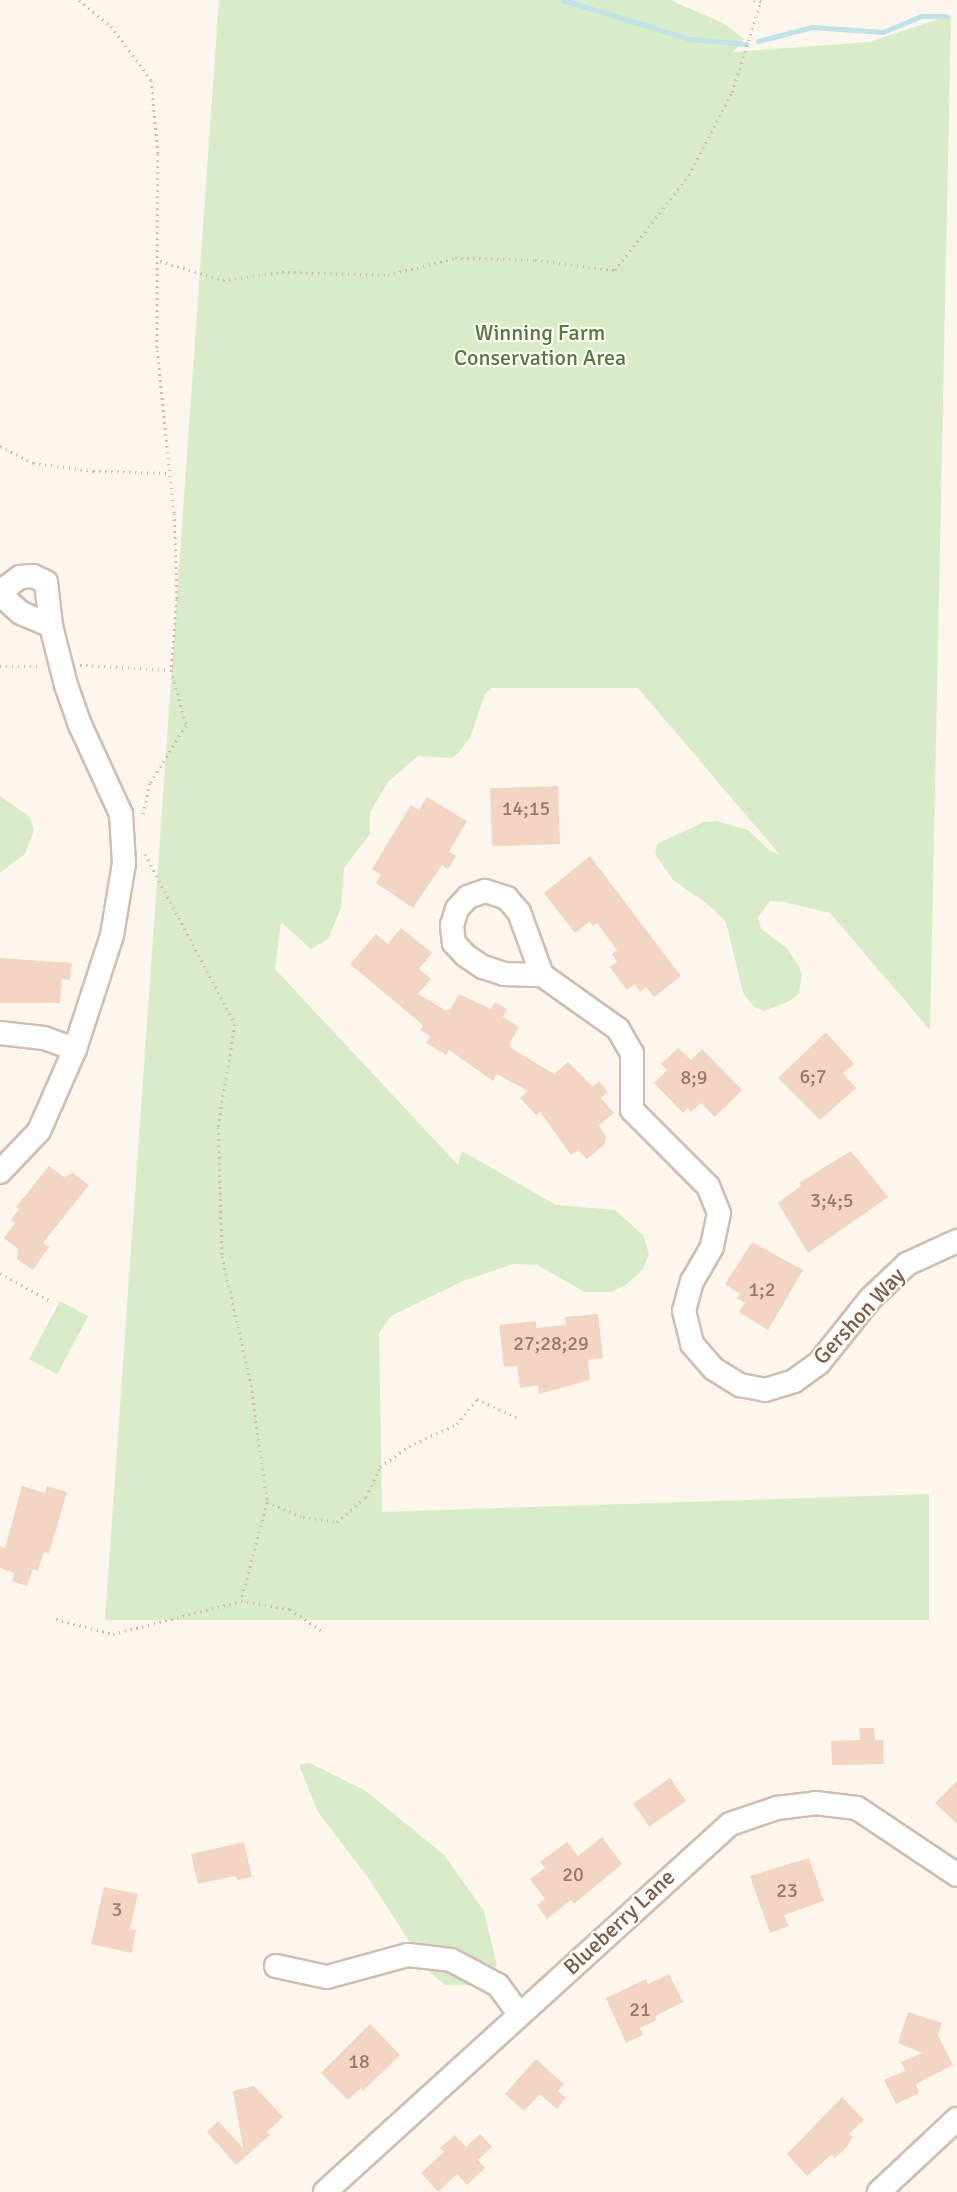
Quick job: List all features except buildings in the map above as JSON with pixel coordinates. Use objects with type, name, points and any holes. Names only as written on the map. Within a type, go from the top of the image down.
[{"type":"street","points":[[0,1172],[39,1131],[75,1049],[112,935],[124,863],[122,814],[80,725],[51,626],[46,582],[33,576],[20,577],[1,596],[21,613],[51,626]]},
{"type":"street","name":"Gershon Way","points":[[542,975],[618,1029],[632,1053],[632,1110],[708,1186],[718,1213],[712,1247],[692,1281],[684,1311],[692,1344],[714,1369],[740,1384],[765,1390],[794,1381],[819,1363],[870,1299],[907,1264],[957,1241]]},
{"type":"street","points":[[0,1033],[44,1038],[75,1049]]},
{"type":"street","name":"Blueberry Lane","points":[[325,2192],[730,1824],[777,1808],[815,1803],[857,1808],[957,1875]]},
{"type":"street","points":[[276,1966],[327,1977],[408,1955],[451,1960],[498,1985],[519,2014]]},
{"type":"street","points":[[879,2192],[957,2119]]},
{"type":"path","points":[[79,0],[111,26],[151,80],[158,154],[160,261],[157,351],[167,473],[174,513],[177,599],[171,670],[186,725],[150,783],[142,816]]},
{"type":"path","points":[[160,261],[223,280],[282,272],[388,275],[455,258],[535,260],[615,270],[689,175],[732,92],[762,1],[752,0]]},
{"type":"path","points":[[0,446],[33,463],[93,471],[167,473]]},
{"type":"path","points":[[0,666],[171,670]]},
{"type":"path","points":[[142,849],[235,1024],[218,1127],[222,1256],[251,1384],[267,1502],[241,1601]]},
{"type":"path","points":[[0,1273],[49,1300]]},
{"type":"path","points":[[267,1502],[303,1516],[338,1522],[366,1497],[380,1467],[409,1446],[457,1424],[477,1399],[516,1417]]},
{"type":"path","points":[[56,1619],[113,1634],[241,1601],[290,1609],[324,1633]]},
{"type":"green space","name":"Winning Farm Conservation Area","points":[[219,0],[670,0],[723,23],[744,39],[733,52],[869,42],[951,15],[930,1030],[830,913],[784,902],[770,901],[758,917],[761,929],[787,948],[798,965],[802,975],[799,993],[790,1001],[764,1011],[754,1007],[743,993],[726,922],[705,902],[673,880],[655,854],[657,844],[704,822],[717,821],[748,830],[770,851],[780,855],[638,688],[491,688],[485,694],[470,738],[458,753],[452,758],[418,756],[388,782],[370,812],[370,834],[344,868],[341,908],[328,939],[311,949],[281,922],[275,969],[458,1165],[462,1151],[556,1205],[615,1210],[643,1235],[649,1254],[643,1269],[626,1285],[611,1292],[585,1292],[537,1265],[513,1264],[463,1281],[391,1316],[379,1333],[382,1512],[929,1494],[929,1620],[105,1620]]},
{"type":"green space","points":[[0,796],[30,817],[34,830],[25,854],[0,873]]},
{"type":"green space","points":[[60,1301],[88,1316],[57,1374],[29,1359]]},
{"type":"green space","points":[[310,1763],[366,1791],[444,1855],[484,1911],[497,1966],[476,1985],[445,1985],[429,1972],[369,1879],[318,1812],[300,1768],[300,1764]]},
{"type":"waterway","points":[[563,0],[690,39],[746,44]]},
{"type":"waterway","points":[[758,41],[812,27],[883,32],[921,16],[946,16]]}]
